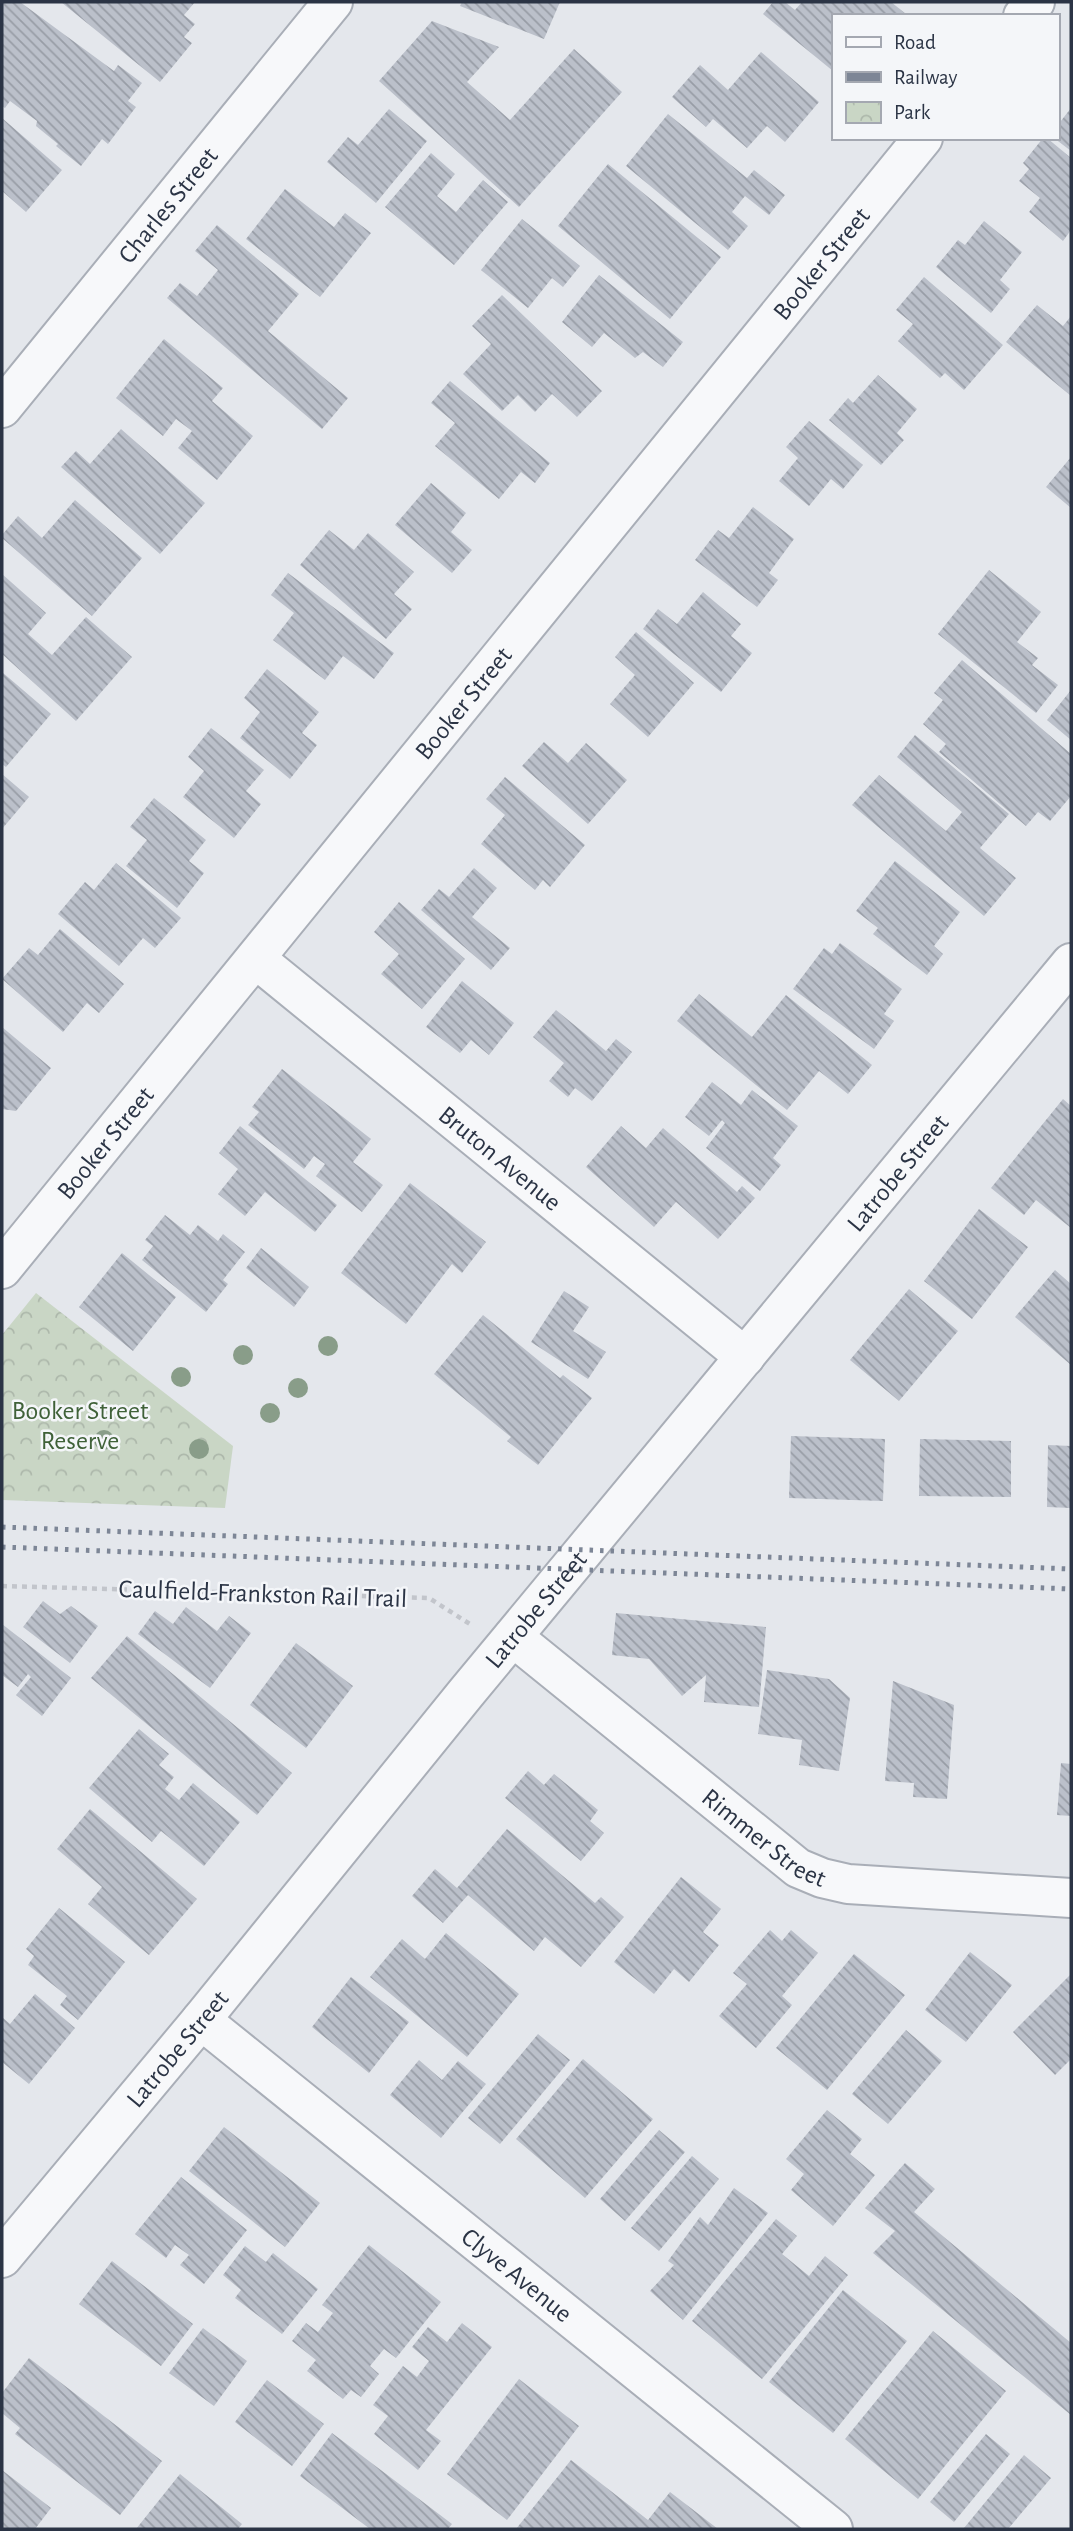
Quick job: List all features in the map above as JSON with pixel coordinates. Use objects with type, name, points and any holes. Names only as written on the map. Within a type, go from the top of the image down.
[{"type":"street","name":"Charles Street","points":[[2,408],[333,2]]},
{"type":"street","name":"Booker Street","points":[[2,1269],[921,140]]},
{"type":"street","name":"Bruton Avenue","points":[[256,959],[745,1357]]},
{"type":"street","name":"Latrobe Street","points":[[2,2256],[201,2020],[513,1637],[1071,963]]},
{"type":"street","name":"Rimmer Street","points":[[513,1637],[799,1868],[822,1878],[848,1884],[1071,1898]]},
{"type":"street","name":"Clyve Avenue","points":[[201,2020],[833,2529]]},
{"type":"path","name":"Caulfield-Frankston Rail Trail","points":[[2,1586],[429,1598],[485,1634],[513,1637]]},
{"type":"green space","name":"Booker Street Reserve","points":[[36,1293],[233,1446],[225,1508],[2,1500],[2,1335]]},
{"type":"building","points":[[2,2],[20,2],[114,71],[118,65],[142,83],[128,101],[136,107],[108,144],[102,139],[81,166],[36,126],[37,121],[10,101],[5,108],[2,106]]},
{"type":"building","points":[[61,2],[195,2],[184,15],[195,24],[184,37],[192,43],[160,82]]},
{"type":"building","points":[[462,2],[560,2],[544,39],[460,6]]},
{"type":"building","points":[[773,2],[785,2],[795,10],[802,2],[891,2],[906,14],[832,14],[832,70],[763,14]]},
{"type":"building","points":[[432,21],[499,47],[467,82],[510,120],[574,49],[622,92],[519,207],[379,81]]},
{"type":"building","points":[[761,52],[819,102],[785,142],[767,126],[747,148],[713,119],[706,127],[672,97],[700,65],[728,90]]},
{"type":"building","points":[[1071,108],[1071,151],[1057,140],[1059,140],[1059,123]]},
{"type":"building","points":[[389,109],[427,141],[376,203],[327,162],[348,137],[358,145]]},
{"type":"building","points":[[668,114],[747,178],[754,170],[785,195],[769,215],[745,196],[732,212],[748,226],[728,250],[626,166]]},
{"type":"building","points":[[2,118],[62,170],[26,212],[2,191]]},
{"type":"building","points":[[1041,140],[1049,140],[1071,158],[1071,230],[1063,241],[1029,212],[1040,198],[1019,181],[1029,169],[1023,163]]},
{"type":"building","points":[[431,153],[455,174],[437,196],[456,212],[483,180],[508,202],[454,265],[385,207]]},
{"type":"building","points":[[608,164],[721,257],[670,319],[558,226]]},
{"type":"building","points":[[285,189],[334,227],[345,213],[371,233],[320,297],[246,239]]},
{"type":"building","points":[[522,219],[580,266],[563,287],[552,278],[528,308],[481,270]]},
{"type":"building","points":[[984,221],[1022,252],[1000,280],[1010,289],[991,313],[936,267],[958,240],[965,245]]},
{"type":"building","points":[[217,225],[299,294],[268,331],[348,398],[322,429],[167,298],[180,283],[197,296],[218,270],[195,251]]},
{"type":"building","points":[[599,275],[683,342],[663,367],[643,352],[635,358],[604,333],[592,347],[562,322]]},
{"type":"building","points":[[924,277],[1003,345],[964,390],[945,373],[940,378],[898,341],[913,324],[896,310]]},
{"type":"building","points":[[502,295],[602,391],[577,417],[552,394],[535,412],[518,395],[502,411],[463,374],[491,344],[472,326]]},
{"type":"building","points":[[1037,305],[1063,326],[1071,316],[1071,396],[1006,342]]},
{"type":"building","points":[[164,339],[223,388],[212,401],[253,436],[217,480],[178,448],[192,431],[176,419],[163,436],[116,398]]},
{"type":"building","points":[[878,375],[917,409],[897,433],[904,440],[881,465],[829,420],[848,398],[853,403]]},
{"type":"building","points":[[450,381],[550,463],[535,483],[521,472],[499,499],[435,446],[455,423],[431,403]]},
{"type":"building","points":[[809,421],[863,465],[843,489],[831,479],[809,506],[779,481],[798,458],[786,447]]},
{"type":"building","points":[[121,429],[205,503],[160,554],[61,467],[76,451],[90,464]]},
{"type":"building","points":[[1071,457],[1071,508],[1046,487]]},
{"type":"building","points":[[431,483],[466,513],[451,532],[472,550],[452,573],[395,525]]},
{"type":"building","points":[[75,500],[142,558],[92,616],[2,538],[18,516],[42,538]]},
{"type":"building","points":[[753,507],[794,539],[769,573],[778,580],[757,607],[695,560],[718,530],[729,538]]},
{"type":"building","points":[[329,530],[354,550],[368,533],[414,572],[394,594],[412,609],[386,639],[300,565]]},
{"type":"building","points":[[989,570],[1041,612],[1017,642],[1038,658],[1032,665],[1058,685],[1036,713],[938,634]]},
{"type":"building","points":[[288,573],[394,653],[374,679],[343,656],[325,680],[273,640],[294,613],[271,595]]},
{"type":"building","points":[[2,574],[46,613],[28,634],[52,655],[86,617],[132,657],[76,721],[2,654]]},
{"type":"building","points":[[703,592],[741,624],[731,636],[752,653],[721,692],[643,629],[658,609],[677,624]]},
{"type":"building","points":[[636,632],[694,683],[648,737],[610,704],[635,675],[615,657]]},
{"type":"building","points":[[962,660],[1071,754],[1071,796],[1050,821],[1038,812],[1026,826],[939,752],[946,744],[923,724],[943,700],[934,693]]},
{"type":"building","points":[[267,669],[319,712],[302,733],[317,745],[290,779],[240,738],[260,712],[244,698]]},
{"type":"building","points":[[2,672],[51,714],[6,767],[2,764]]},
{"type":"building","points":[[1071,690],[1071,740],[1047,720]]},
{"type":"building","points":[[211,728],[264,770],[246,791],[261,804],[234,838],[183,797],[204,771],[188,757]]},
{"type":"building","points":[[915,735],[1009,814],[980,848],[1016,878],[984,916],[852,805],[879,775],[946,831],[962,812],[897,757]]},
{"type":"building","points":[[544,742],[568,763],[586,743],[627,780],[588,824],[522,766]]},
{"type":"building","points":[[2,774],[29,797],[2,829]]},
{"type":"building","points":[[505,777],[585,845],[550,887],[543,880],[535,890],[481,844],[505,815],[486,799]]},
{"type":"building","points":[[154,798],[206,840],[189,861],[204,873],[177,908],[126,866],[147,840],[130,827]]},
{"type":"building","points":[[895,861],[960,912],[934,946],[943,954],[927,975],[873,934],[878,928],[856,911]]},
{"type":"building","points":[[116,863],[181,918],[155,948],[143,938],[119,966],[58,914],[85,882],[94,890]]},
{"type":"building","points":[[474,868],[497,888],[472,917],[510,948],[491,970],[421,910],[439,889],[449,897]]},
{"type":"building","points":[[399,902],[465,959],[422,1009],[381,974],[399,954],[374,932]]},
{"type":"building","points":[[60,929],[124,984],[99,1013],[87,1003],[63,1032],[2,979],[29,948],[38,955]]},
{"type":"building","points":[[840,943],[902,989],[884,1014],[894,1021],[874,1049],[793,989],[824,948],[832,954]]},
{"type":"building","points":[[462,981],[514,1023],[489,1055],[471,1040],[460,1053],[426,1027]]},
{"type":"building","points":[[699,994],[752,1037],[786,995],[872,1065],[848,1094],[819,1071],[787,1110],[677,1021]]},
{"type":"building","points":[[556,1010],[606,1051],[616,1039],[632,1052],[592,1101],[575,1088],[568,1097],[549,1081],[564,1063],[533,1037]]},
{"type":"building","points":[[2,1027],[51,1068],[16,1111],[2,1109]]},
{"type":"building","points":[[282,1069],[371,1139],[353,1162],[383,1185],[362,1212],[316,1176],[325,1164],[314,1156],[304,1169],[248,1125],[259,1112],[252,1107]]},
{"type":"building","points":[[712,1082],[741,1105],[752,1090],[798,1126],[773,1158],[781,1165],[760,1191],[706,1148],[725,1123],[722,1120],[709,1136],[685,1117]]},
{"type":"building","points":[[1063,1099],[1071,1106],[1071,1228],[1036,1200],[1024,1215],[991,1188]]},
{"type":"building","points":[[240,1126],[337,1205],[315,1232],[265,1192],[245,1216],[218,1194],[238,1169],[219,1153]]},
{"type":"building","points":[[621,1126],[646,1148],[663,1128],[737,1192],[742,1186],[755,1198],[718,1239],[676,1202],[654,1227],[586,1167]]},
{"type":"building","points":[[410,1183],[486,1242],[462,1273],[452,1264],[406,1324],[341,1273]]},
{"type":"building","points":[[979,1209],[1028,1247],[972,1319],[924,1281]]},
{"type":"building","points":[[165,1215],[190,1235],[198,1225],[218,1241],[223,1234],[245,1252],[223,1280],[228,1284],[206,1312],[142,1260],[153,1246],[145,1240]]},
{"type":"building","points":[[261,1248],[309,1287],[294,1307],[246,1268]]},
{"type":"building","points":[[122,1253],[176,1297],[133,1351],[79,1307]]},
{"type":"building","points":[[1055,1270],[1071,1284],[1071,1365],[1015,1317]]},
{"type":"building","points":[[909,1289],[958,1331],[899,1401],[850,1360]]},
{"type":"building","points":[[564,1291],[589,1307],[573,1331],[606,1352],[588,1379],[531,1342]]},
{"type":"building","points":[[483,1315],[560,1378],[563,1375],[592,1398],[538,1465],[507,1441],[511,1437],[434,1374]]},
{"type":"building","points":[[791,1436],[885,1439],[883,1501],[789,1498]]},
{"type":"building","points":[[920,1439],[1011,1441],[1011,1497],[919,1496]]},
{"type":"building","points":[[1048,1445],[1071,1446],[1071,1508],[1047,1507]]},
{"type":"building","points":[[43,1601],[60,1614],[71,1606],[98,1626],[70,1663],[23,1627]]},
{"type":"building","points":[[186,1607],[217,1631],[229,1616],[251,1633],[210,1688],[138,1634],[155,1611],[173,1624]]},
{"type":"building","points":[[616,1613],[766,1627],[759,1707],[704,1702],[706,1675],[682,1696],[649,1659],[612,1655]]},
{"type":"building","points":[[2,1624],[71,1678],[42,1716],[16,1695],[31,1677],[28,1674],[18,1687],[2,1675]]},
{"type":"building","points":[[127,1636],[292,1773],[257,1815],[91,1678]]},
{"type":"building","points":[[296,1643],[353,1686],[306,1748],[250,1705]]},
{"type":"building","points":[[767,1670],[829,1679],[850,1698],[839,1771],[799,1765],[802,1740],[758,1734]]},
{"type":"building","points":[[893,1681],[954,1705],[947,1799],[913,1797],[914,1783],[885,1781]]},
{"type":"building","points":[[139,1729],[169,1754],[159,1765],[174,1777],[165,1789],[179,1800],[193,1783],[240,1822],[204,1866],[161,1831],[152,1842],[89,1788]]},
{"type":"building","points":[[1061,1763],[1071,1764],[1071,1816],[1057,1815]]},
{"type":"building","points":[[528,1771],[544,1785],[554,1774],[598,1810],[590,1821],[604,1833],[581,1861],[505,1798]]},
{"type":"building","points":[[90,1809],[197,1899],[149,1955],[88,1904],[102,1887],[57,1849]]},
{"type":"building","points":[[507,1829],[595,1903],[601,1897],[624,1917],[581,1967],[545,1937],[534,1951],[468,1895],[443,1923],[412,1896],[435,1869],[457,1888]]},
{"type":"building","points":[[681,1877],[721,1909],[703,1932],[719,1945],[689,1982],[674,1969],[654,1994],[614,1962]]},
{"type":"building","points":[[59,1908],[125,1962],[78,2020],[60,2005],[67,1996],[28,1965],[34,1956],[26,1949]]},
{"type":"building","points":[[770,1930],[782,1941],[791,1930],[818,1953],[782,1996],[792,2005],[756,2048],[719,2016],[747,1984],[733,1973]]},
{"type":"building","points":[[446,1933],[519,1994],[467,2057],[370,1977],[402,1939],[425,1959]]},
{"type":"building","points":[[970,1952],[1012,1985],[966,2042],[925,2010]]},
{"type":"building","points":[[854,1954],[905,1995],[827,2090],[776,2048]]},
{"type":"building","points":[[1071,1974],[1071,2059],[1055,2075],[1013,2032]]},
{"type":"building","points":[[351,1977],[409,2022],[369,2073],[312,2027]]},
{"type":"building","points":[[35,1994],[75,2028],[29,2084],[2,2062],[2,2017],[10,2024]]},
{"type":"building","points":[[906,2030],[942,2061],[888,2124],[852,2094]]},
{"type":"building","points":[[538,2034],[570,2060],[500,2144],[468,2118]]},
{"type":"building","points":[[583,2059],[653,2119],[585,2198],[516,2139]]},
{"type":"building","points":[[419,2060],[442,2080],[458,2061],[486,2084],[441,2138],[390,2095]]},
{"type":"building","points":[[827,2110],[862,2139],[850,2154],[875,2175],[833,2226],[791,2190],[804,2174],[786,2159]]},
{"type":"building","points":[[224,2127],[320,2203],[285,2247],[189,2171]]},
{"type":"building","points":[[659,2130],[685,2152],[625,2221],[600,2199]]},
{"type":"building","points":[[692,2156],[719,2179],[659,2251],[631,2228]]},
{"type":"building","points":[[905,2163],[935,2189],[914,2212],[1071,2343],[1071,2415],[873,2253],[895,2231],[865,2208]]},
{"type":"building","points":[[181,2177],[247,2230],[204,2284],[180,2265],[189,2255],[175,2245],[166,2258],[135,2234]]},
{"type":"building","points":[[734,2188],[768,2213],[683,2320],[650,2291],[674,2265],[668,2261],[700,2217],[708,2225]]},
{"type":"building","points":[[776,2219],[797,2236],[782,2254],[809,2276],[825,2256],[848,2275],[762,2379],[692,2321]]},
{"type":"building","points":[[369,2245],[441,2302],[396,2358],[384,2349],[370,2366],[379,2374],[361,2397],[351,2390],[343,2399],[307,2371],[316,2360],[292,2341],[306,2323],[318,2332],[333,2313],[322,2305]]},
{"type":"building","points":[[245,2246],[266,2262],[273,2253],[318,2289],[282,2334],[235,2298],[241,2290],[223,2275]]},
{"type":"building","points":[[112,2261],[193,2324],[161,2366],[79,2304]]},
{"type":"building","points":[[843,2290],[907,2341],[833,2433],[769,2382]]},
{"type":"building","points":[[462,2323],[492,2347],[426,2430],[441,2441],[418,2470],[374,2434],[388,2416],[373,2405],[403,2366],[417,2377],[429,2361],[412,2347],[428,2327],[447,2342]]},
{"type":"building","points":[[203,2328],[247,2361],[214,2406],[169,2373]]},
{"type":"building","points":[[933,2331],[1006,2391],[918,2499],[845,2439]]},
{"type":"building","points":[[29,2358],[162,2461],[120,2515],[15,2434],[20,2428],[2,2413],[2,2393]]},
{"type":"building","points":[[519,2379],[579,2426],[507,2520],[447,2474]]},
{"type":"building","points":[[267,2380],[324,2424],[292,2466],[235,2422]]},
{"type":"building","points":[[332,2433],[452,2524],[448,2529],[370,2529],[300,2476]]},
{"type":"building","points":[[986,2434],[1010,2454],[954,2522],[930,2502]]},
{"type":"building","points":[[1024,2455],[1051,2478],[1008,2529],[965,2529],[964,2528]]},
{"type":"building","points":[[571,2460],[648,2520],[670,2492],[718,2529],[516,2529]]},
{"type":"building","points":[[2,2470],[51,2508],[35,2529],[2,2529]]},
{"type":"building","points":[[180,2474],[242,2524],[238,2529],[136,2529]]},
{"type":"railway","points":[[2,1527],[1071,1569]]},
{"type":"railway","points":[[2,1547],[1071,1589]]}]
